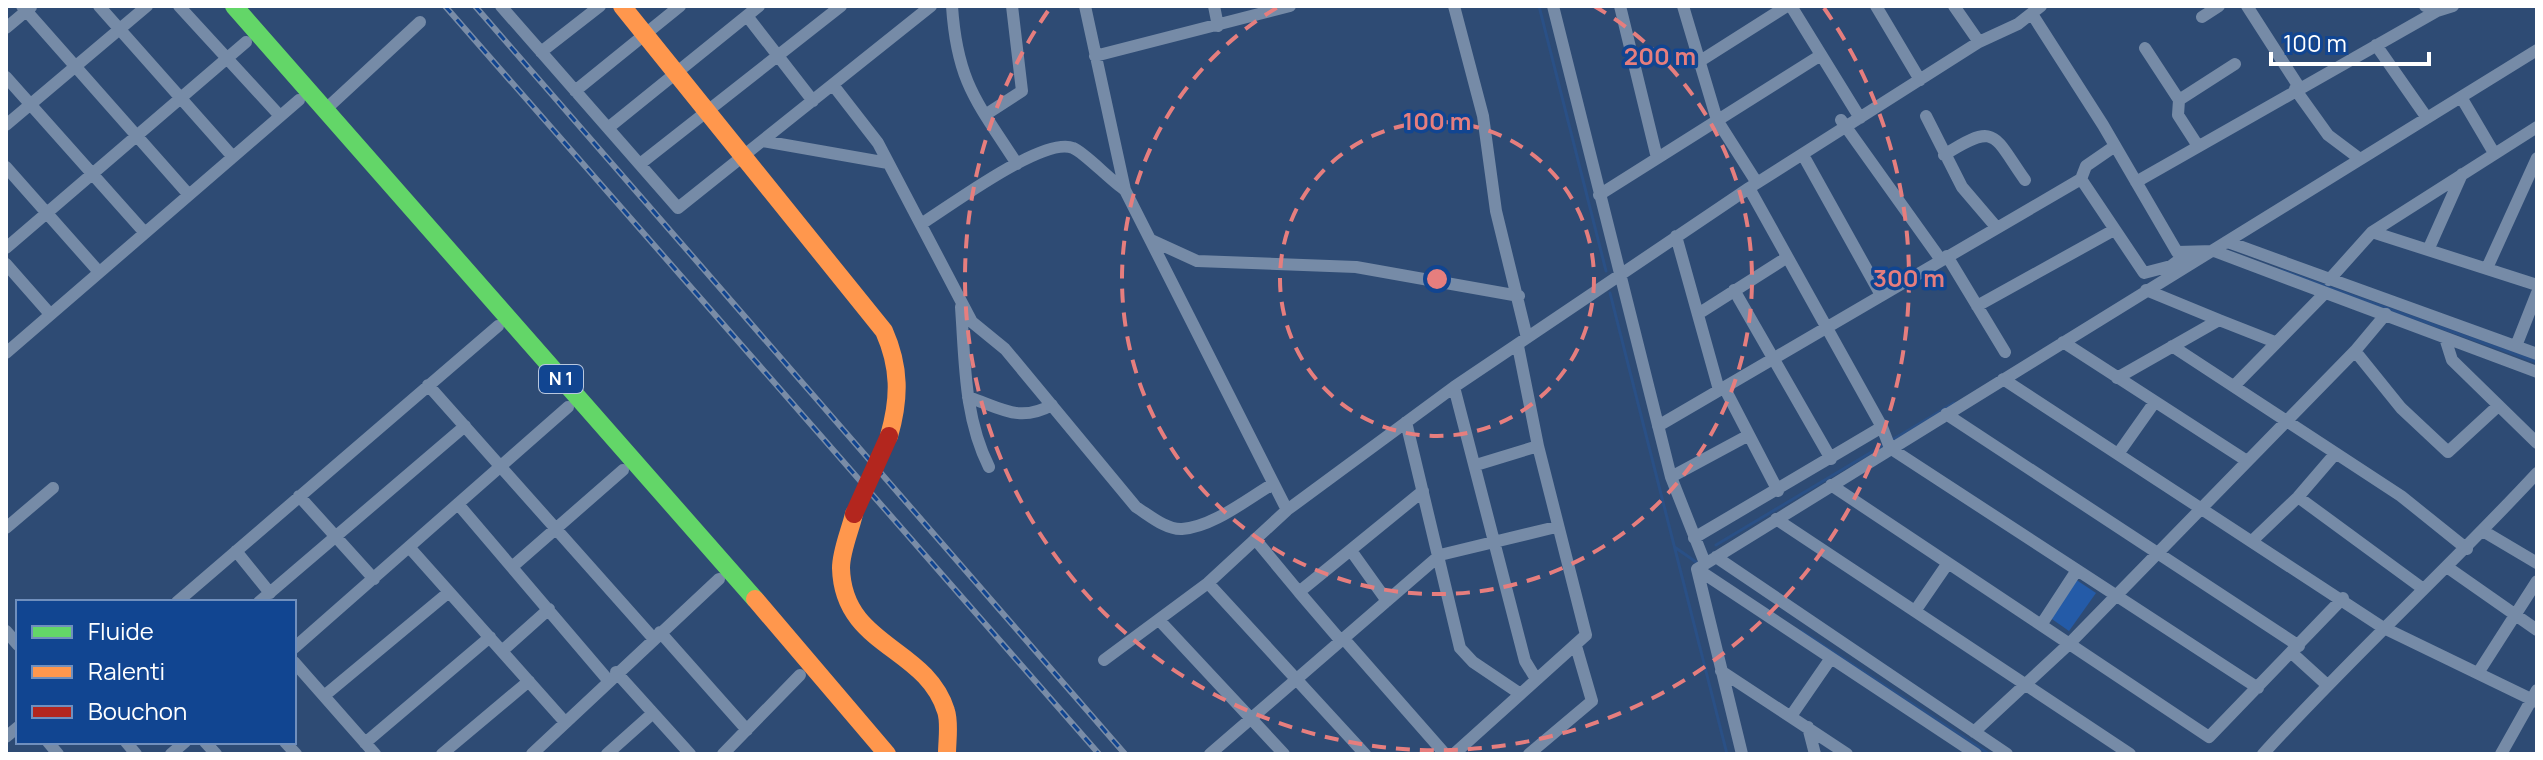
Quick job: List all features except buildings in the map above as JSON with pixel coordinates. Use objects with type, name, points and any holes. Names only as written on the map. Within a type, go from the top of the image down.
[{"type":"main road","name":"N 1","points":[[214,6],[719,579],[867,754]]},
{"type":"main road","name":"N 1","points":[[234,6],[887,754]]},
{"type":"main road","points":[[622,6],[884,331],[899,369],[901,392],[889,436],[854,514],[839,560],[843,600],[863,630],[919,667],[932,681],[944,701],[947,754]]},
{"type":"main road","points":[[937,754],[947,725]]},
{"type":"street","points":[[99,6],[233,157]]},
{"type":"street","points":[[6,125],[147,6]]},
{"type":"street","points":[[179,6],[280,116]]},
{"type":"street","points":[[520,6],[505,11],[678,208],[833,85],[915,11],[931,6]]},
{"type":"street","points":[[541,52],[600,6]]},
{"type":"street","points":[[575,91],[680,6]]},
{"type":"street","points":[[608,128],[759,6]]},
{"type":"street","points":[[640,164],[708,114],[841,6]]},
{"type":"street","points":[[952,6],[955,49],[970,93],[1017,164]]},
{"type":"street","points":[[985,115],[1022,91],[1012,6]]},
{"type":"street","points":[[1085,6],[1125,190],[1287,510]]},
{"type":"street","points":[[1214,6],[1218,26]]},
{"type":"street","points":[[1095,56],[1290,6]]},
{"type":"street","points":[[1255,539],[1342,640],[1453,754],[1586,635],[1556,527],[1538,446],[1519,296],[1496,211],[1483,116],[1454,6]]},
{"type":"street","points":[[1553,6],[1671,477],[1706,563],[1721,671],[1742,754]]},
{"type":"street","points":[[1620,6],[1657,158]]},
{"type":"street","points":[[1683,6],[1697,63],[1717,120],[1753,186],[1786,258],[1886,439],[2077,570],[2258,688]]},
{"type":"street","points":[[1697,63],[1789,6],[1860,118]]},
{"type":"street","points":[[1876,6],[1920,80]]},
{"type":"street","points":[[1954,6],[1979,42]]},
{"type":"street","points":[[2202,17],[2219,6]]},
{"type":"street","points":[[2247,6],[2328,135],[2360,159]]},
{"type":"street","points":[[2136,182],[2376,45],[2431,8],[2453,6]]},
{"type":"street","points":[[6,28],[26,8],[189,195]]},
{"type":"street","points":[[1104,660],[1208,583],[1287,510],[1454,387],[1676,236],[1803,155],[1844,124],[1860,118],[1979,42],[2036,10],[2177,252],[2214,251],[2327,286],[2470,338],[2537,372]]},
{"type":"street","points":[[747,16],[813,101]]},
{"type":"street","points":[[326,109],[420,22]]},
{"type":"street","points":[[6,248],[246,42]]},
{"type":"street","points":[[2376,45],[2427,118]]},
{"type":"street","points":[[2145,48],[2179,100],[2178,115],[2198,146]]},
{"type":"street","points":[[1694,538],[1831,459],[1946,414],[2537,50]]},
{"type":"street","points":[[1599,195],[1821,55]]},
{"type":"street","points":[[2179,100],[2235,64]]},
{"type":"street","points":[[6,77],[145,233]]},
{"type":"street","points":[[833,85],[878,143],[949,273],[972,322],[1005,349],[1136,507],[1162,524],[1181,529],[1211,520],[1273,484]]},
{"type":"street","points":[[2461,97],[2494,153]]},
{"type":"street","points":[[6,353],[299,100]]},
{"type":"street","points":[[1926,116],[1962,187],[1997,228]]},
{"type":"street","points":[[1844,124],[1944,258],[2005,352]]},
{"type":"street","points":[[2235,385],[2327,286],[2372,232],[2537,127]]},
{"type":"street","points":[[1944,155],[1974,136],[1986,134],[1995,138],[2025,180]]},
{"type":"street","points":[[763,141],[888,163]]},
{"type":"street","points":[[921,224],[1017,164],[1059,145],[1074,148],[1125,190]]},
{"type":"street","points":[[1658,426],[2081,179],[2086,166],[2115,146]]},
{"type":"street","points":[[1803,155],[1881,295]]},
{"type":"street","points":[[2487,268],[2537,158]]},
{"type":"street","points":[[6,167],[99,272]]},
{"type":"street","points":[[2429,248],[2462,174]]},
{"type":"street","points":[[2081,179],[2144,273],[2171,266],[2187,254]]},
{"type":"street","points":[[1977,306],[2114,230]]},
{"type":"street","points":[[2372,232],[2537,285]]},
{"type":"street","points":[[1676,236],[1722,389],[1778,491]]},
{"type":"street","points":[[1151,240],[1189,259],[1356,267],[1519,296]]},
{"type":"street","points":[[2228,242],[2445,338],[2470,338],[2516,346],[2537,354]]},
{"type":"street","points":[[1698,314],[1786,258]]},
{"type":"street","points":[[1166,268],[1189,259]]},
{"type":"street","points":[[6,264],[50,314]]},
{"type":"street","points":[[1734,290],[1831,459]]},
{"type":"street","points":[[2146,290],[2275,342]]},
{"type":"street","points":[[2516,346],[2537,293]]},
{"type":"street","points":[[961,303],[968,397],[975,438],[989,467]]},
{"type":"street","points":[[1974,732],[2069,644],[2114,594],[2355,351],[2386,314]]},
{"type":"street","points":[[2117,378],[2219,320]]},
{"type":"street","points":[[179,600],[498,326]]},
{"type":"street","points":[[2445,338],[2452,360],[2537,443]]},
{"type":"street","points":[[2063,342],[2247,461]]},
{"type":"street","points":[[2172,346],[2401,496],[2467,549]]},
{"type":"street","points":[[2355,351],[2401,408],[2448,452],[2498,406]]},
{"type":"street","points":[[2003,379],[2343,598],[2382,627],[2535,697],[2507,752]]},
{"type":"street","points":[[428,385],[555,528],[747,730]]},
{"type":"street","points":[[1454,387],[1525,661],[1536,679]]},
{"type":"street","points":[[968,397],[1020,414],[1033,415],[1052,405]]},
{"type":"street","points":[[2118,454],[2154,403]]},
{"type":"street","points":[[296,646],[568,407]]},
{"type":"street","points":[[1946,414],[2157,552],[2296,650],[2326,684]]},
{"type":"street","points":[[1406,422],[1460,648],[1473,662],[1519,693]]},
{"type":"street","points":[[261,600],[465,426]]},
{"type":"street","points":[[1671,477],[1749,435]]},
{"type":"street","points":[[1706,563],[1831,485],[1886,439]]},
{"type":"street","points":[[1476,465],[1538,446]]},
{"type":"street","points":[[2252,541],[2298,497],[2335,454]]},
{"type":"street","points":[[512,567],[623,470]]},
{"type":"street","points":[[2263,754],[2326,684],[2422,588],[2467,549],[2537,473]]},
{"type":"street","points":[[1831,485],[2209,737],[2343,598]]},
{"type":"street","points":[[2525,485],[2537,493]]},
{"type":"street","points":[[6,528],[53,488]]},
{"type":"street","points":[[1299,592],[1352,552],[1423,491]]},
{"type":"street","points":[[299,496],[374,579]]},
{"type":"street","points":[[2298,497],[2422,588]]},
{"type":"street","points":[[458,504],[549,609],[690,754]]},
{"type":"street","points":[[1776,519],[2130,754]]},
{"type":"street","points":[[1210,754],[1440,555],[1556,527]]},
{"type":"street","points":[[2483,531],[2537,563]]},
{"type":"street","points":[[409,547],[564,721]]},
{"type":"street","points":[[236,551],[270,593]]},
{"type":"street","points":[[1352,552],[1387,601]]},
{"type":"street","points":[[1706,563],[1956,749],[1976,754]]},
{"type":"street","points":[[1706,563],[2007,754]]},
{"type":"street","points":[[1915,611],[1948,563]]},
{"type":"street","points":[[2447,567],[2537,630]]},
{"type":"street","points":[[2041,625],[2077,570]]},
{"type":"street","points":[[532,754],[719,579]]},
{"type":"street","points":[[2478,673],[2512,615],[2537,581]]},
{"type":"street","points":[[1208,583],[1365,754]]},
{"type":"street","points":[[324,696],[449,592]]},
{"type":"street","points":[[502,651],[549,609]]},
{"type":"street","points":[[1159,620],[1284,754]]},
{"type":"street","points":[[365,743],[490,637]]},
{"type":"street","points":[[1529,754],[1592,701],[1576,646]]},
{"type":"street","points":[[1791,716],[1831,658]]},
{"type":"street","points":[[296,664],[375,754]]},
{"type":"street","points":[[1721,671],[1847,754]]},
{"type":"street","points":[[723,754],[800,675]]},
{"type":"street","points":[[442,754],[529,681]]},
{"type":"street","points":[[614,752],[653,713]]},
{"type":"street","points":[[1808,727],[1815,754]]},
{"type":"shaded area","points":[[2075,579],[2096,593],[2069,631],[2049,617]]},
{"type":"waterway","points":[[1539,6],[1606,271]]},
{"type":"waterway","points":[[2281,270],[2537,362]]},
{"type":"waterway","points":[[1610,293],[1727,754]]},
{"type":"waterway","points":[[1892,440],[1954,403]]},
{"type":"waterway","points":[[1716,545],[1885,444]]},
{"type":"waterway","points":[[1676,548],[1696,562]]},
{"type":"waterway","points":[[1801,631],[1989,754]]},
{"type":"railway","points":[[445,6],[1099,754]]},
{"type":"railway","points":[[475,6],[1125,754]]},
{"type":"traffic: fast","points":[[234,6],[755,599]]},
{"type":"traffic: slow","points":[[622,6],[884,331],[893,357],[897,383],[889,436]]},
{"type":"traffic: slow","points":[[854,514],[841,561],[845,594],[855,615],[870,631],[921,672],[936,689],[947,716],[947,754]]},
{"type":"traffic: slow","points":[[755,599],[887,754]]},
{"type":"traffic: jam","points":[[854,514],[889,436]]}]
